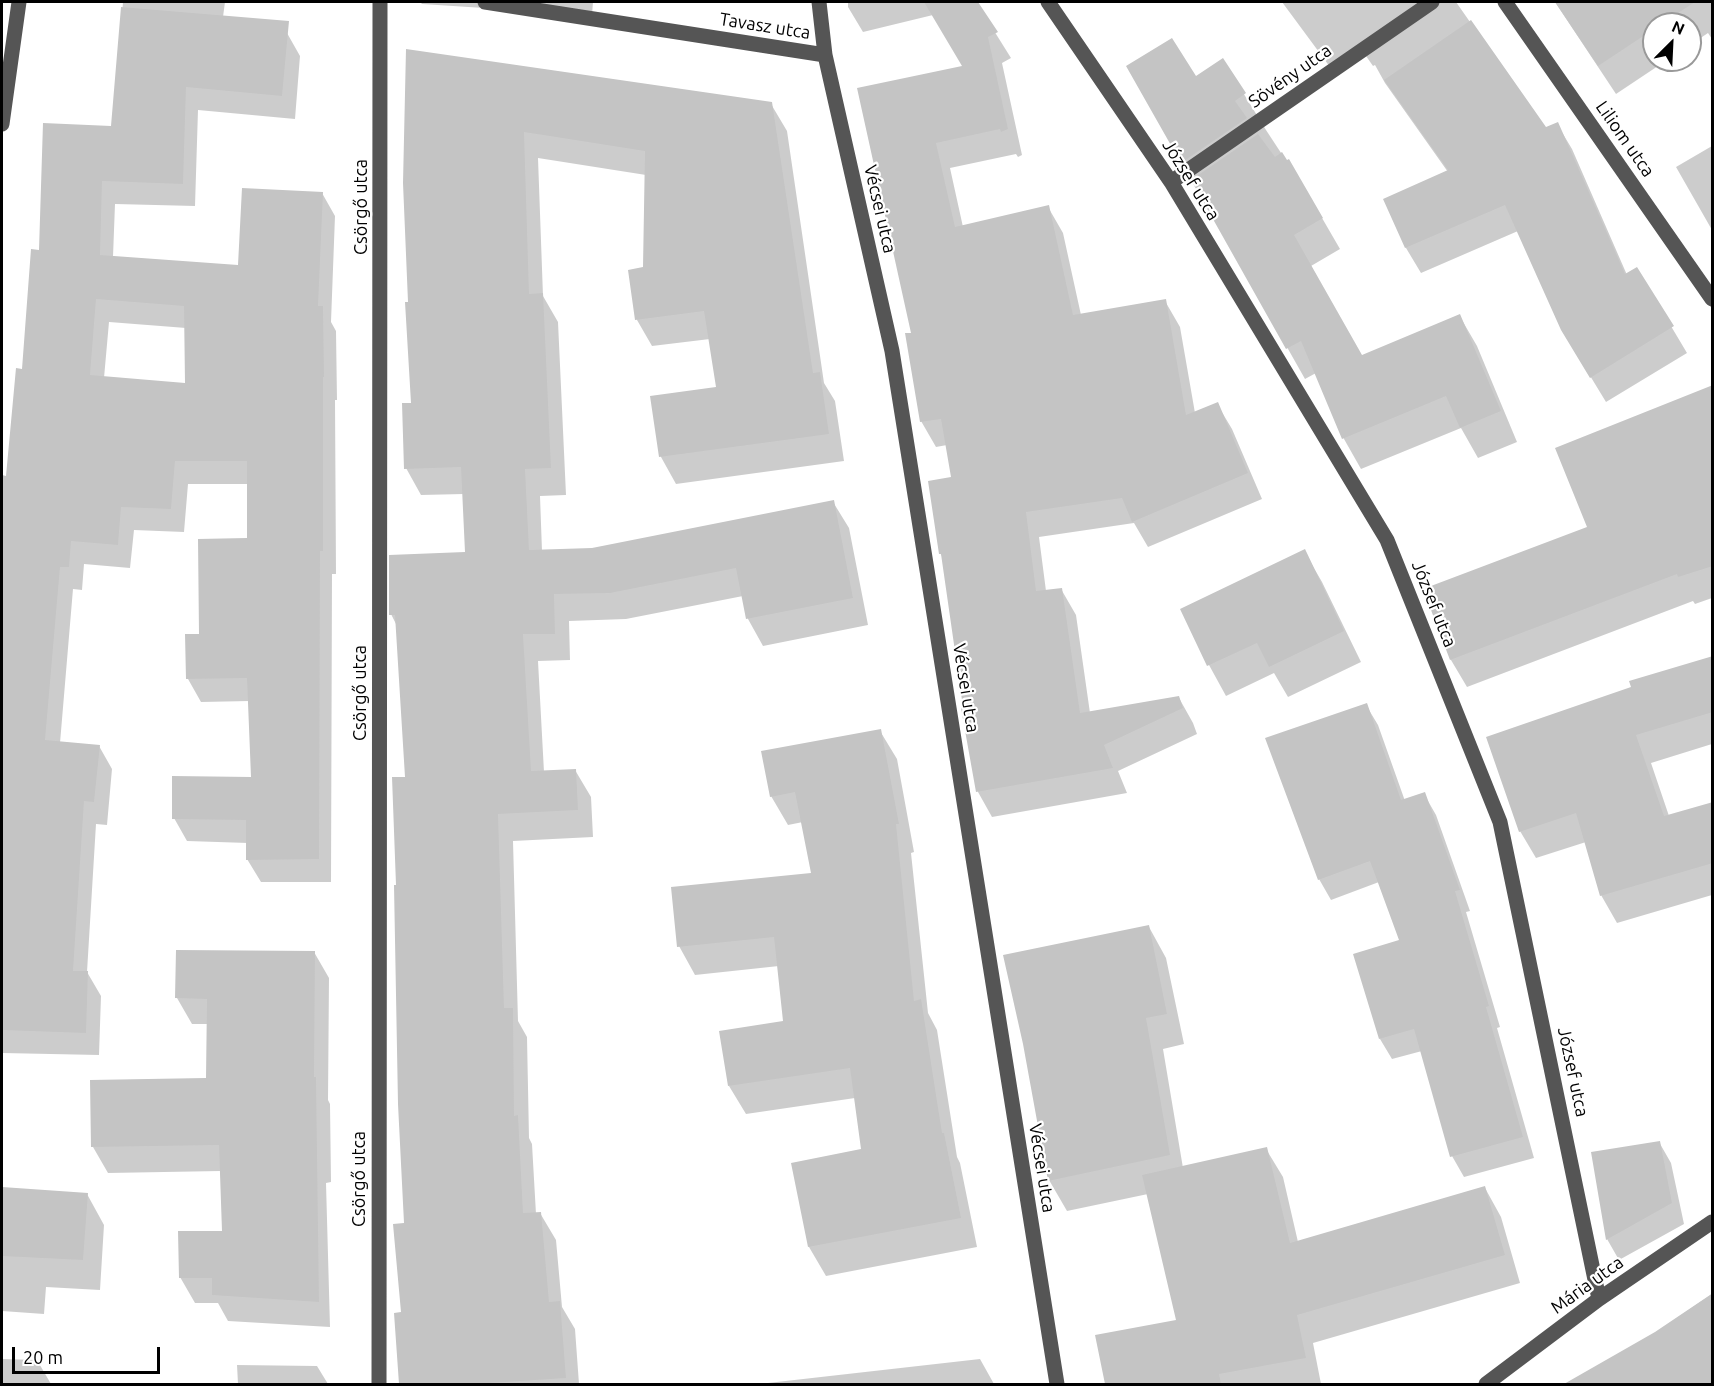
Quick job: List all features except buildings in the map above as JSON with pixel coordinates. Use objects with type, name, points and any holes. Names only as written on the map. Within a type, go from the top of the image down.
[{"type":"street","points":[[2,124],[19,2]]},
{"type":"street","name":"Csörgő utca","points":[[379,1384],[380,2]]},
{"type":"street","name":"Tavasz utca","points":[[485,2],[825,55]]},
{"type":"street","name":"Vécsei utca","points":[[819,2],[825,55],[892,351],[1057,1384]]},
{"type":"street","name":"József utca","points":[[1048,2],[1171,182],[1387,540],[1500,822],[1599,1299]]},
{"type":"street","name":"Sövény utca","points":[[1171,182],[1432,2]]},
{"type":"street","name":"Liliom utca","points":[[1505,2],[1713,299]]},
{"type":"street","name":"Mária utca","points":[[1486,1384],[1599,1299],[1713,1222]]}]
